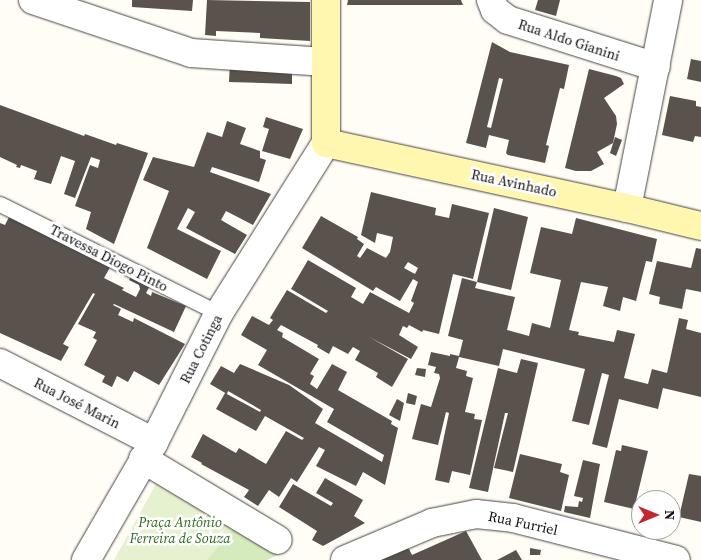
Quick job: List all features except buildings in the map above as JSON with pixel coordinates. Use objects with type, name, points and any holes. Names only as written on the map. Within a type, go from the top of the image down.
[{"type":"street","points":[[32,0],[191,53],[326,62]]},
{"type":"street","points":[[326,0],[326,143]]},
{"type":"street","name":"Rua Aldo Gianini","points":[[491,0],[495,10],[508,20],[656,67]]},
{"type":"street","points":[[627,208],[668,0]]},
{"type":"street","name":"Rua Avinhado","points":[[326,143],[627,208],[701,226]]},
{"type":"street","name":"Rua Cotinga","points":[[86,560],[149,451],[219,313],[326,143]]},
{"type":"street","name":"Rua José Marin","points":[[0,363],[149,451],[278,540]]},
{"type":"street","name":"Rua Furriel","points":[[345,560],[432,523],[476,514],[513,518],[635,554],[676,560]]},
{"type":"lane","name":"Travessa Diogo Pinto","points":[[0,204],[219,313]]},
{"type":"green space","name":"Praça Antônio Ferreira de Souza","points":[[162,473],[239,521],[207,560],[114,560]]},
{"type":"green space","points":[[226,520],[282,553],[267,560],[128,560]]}]
